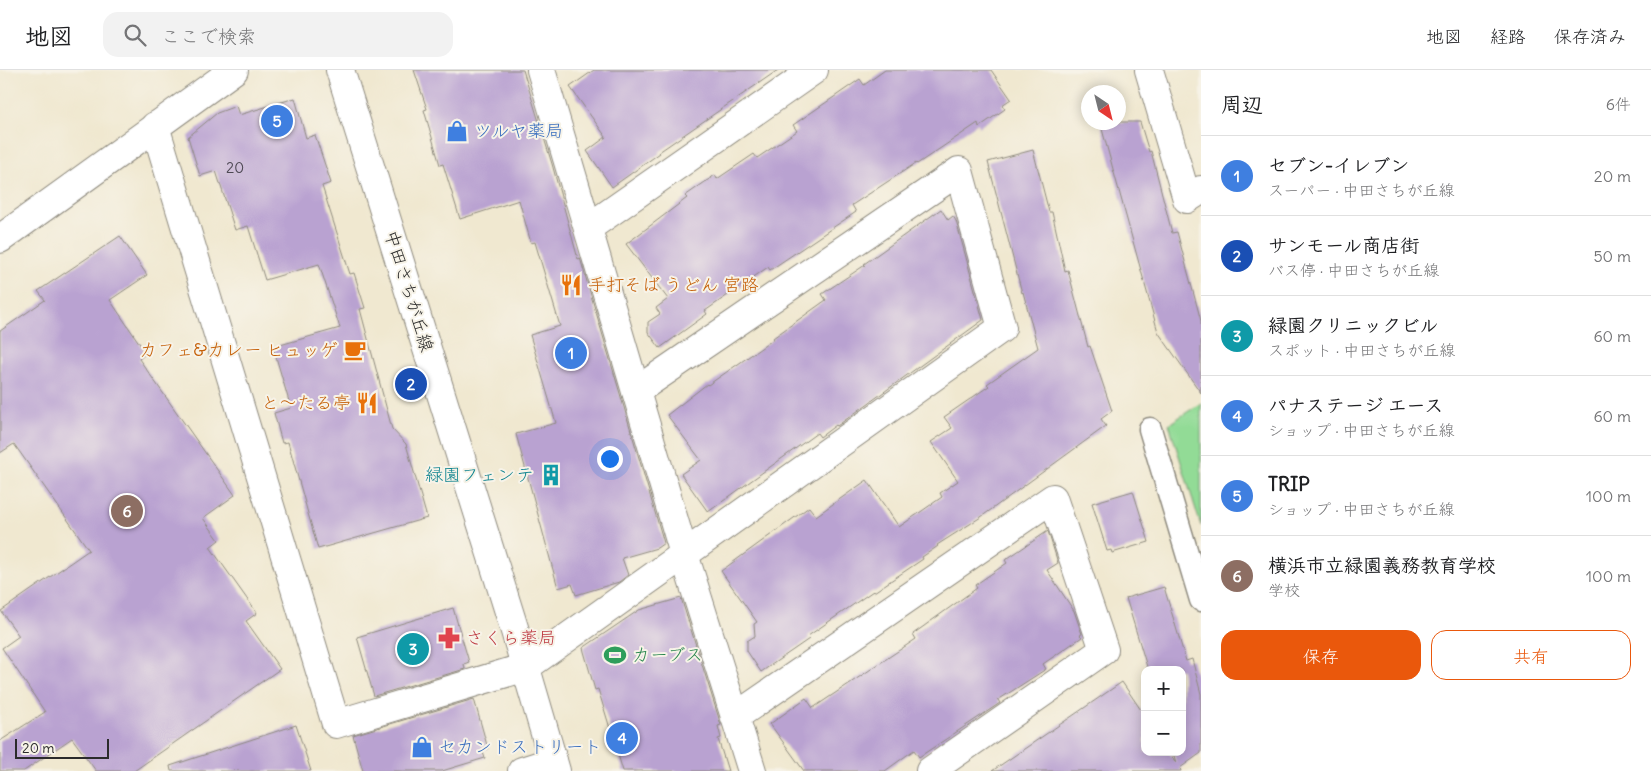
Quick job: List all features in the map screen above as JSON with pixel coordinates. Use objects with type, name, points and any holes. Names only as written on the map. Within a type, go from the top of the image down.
[{"type":"street","points":[[0,238],[234,70]]},
{"type":"street","name":"中田さちが丘線","points":[[340,70],[526,667],[554,766]]},
{"type":"street","points":[[541,70],[684,554],[752,771]]},
{"type":"street","points":[[588,228],[814,70]]},
{"type":"street","points":[[1149,70],[1187,199],[1201,190]]},
{"type":"street","points":[[155,126],[336,724],[526,667],[1002,328],[958,171],[636,391]]},
{"type":"street","points":[[1150,429],[1201,600]]},
{"type":"street","points":[[735,716],[1054,498],[1104,650],[930,771]]},
{"type":"street","points":[[522,771],[554,766]]},
{"type":"green space","points":[[1201,403],[1201,526],[1169,424]]},
{"type":"building","points":[[414,70],[523,70],[664,543],[657,548],[622,558],[628,575],[619,582],[576,595],[572,584],[558,588],[516,434],[556,423],[530,335],[560,326],[535,242],[531,243],[519,200],[460,219],[443,164],[440,165],[424,110],[427,109]]},
{"type":"building","points":[[594,70],[778,70],[659,152],[612,187],[587,151],[606,137],[570,87]]},
{"type":"building","points":[[885,70],[991,70],[1011,99],[1002,105],[1005,109],[979,127],[978,123],[852,205],[856,212],[770,270],[768,267],[705,311],[707,314],[660,348],[648,332],[648,322],[660,314],[656,308],[668,299],[626,244],[687,198],[685,196],[715,175],[717,179],[754,154],[757,158],[797,131],[793,125],[860,79],[864,85]]},
{"type":"building","points":[[295,98],[306,138],[315,135],[331,183],[322,186],[350,274],[354,273],[365,308],[360,309],[392,429],[406,444],[427,518],[318,549],[288,442],[282,443],[274,413],[291,408],[273,347],[340,328],[319,264],[265,280],[248,226],[235,230],[216,171],[200,176],[188,137],[217,113],[236,106],[239,115]]},
{"type":"building","points":[[1126,122],[1140,122],[1149,152],[1151,151],[1172,233],[1177,232],[1201,321],[1201,393],[1158,332],[1102,130],[1126,130]]},
{"type":"building","points":[[1033,150],[1049,212],[1052,212],[1065,271],[1068,270],[1088,347],[1090,346],[1112,411],[1101,419],[1106,426],[981,517],[937,545],[922,557],[923,559],[808,636],[809,639],[761,672],[747,651],[747,641],[755,636],[754,624],[757,622],[721,571],[809,507],[816,516],[867,480],[899,527],[942,497],[940,493],[958,481],[931,442],[952,428],[944,417],[989,386],[987,384],[1038,348],[988,162]]},
{"type":"building","points":[[941,209],[948,220],[953,216],[956,221],[983,320],[837,426],[820,437],[817,433],[708,512],[681,474],[701,460],[667,415],[707,384],[774,339],[826,300],[822,294]]},
{"type":"building","points":[[120,236],[147,275],[110,300],[146,353],[139,359],[235,495],[203,518],[219,540],[210,547],[257,613],[246,621],[280,669],[134,771],[96,771],[72,738],[24,771],[0,771],[0,741],[45,712],[2,648],[19,636],[1,611],[89,550],[14,444],[0,453],[0,331],[45,300],[38,291]]},
{"type":"building","points":[[1133,491],[1149,542],[1112,553],[1111,550],[1107,551],[1092,503]]},
{"type":"building","points":[[1048,531],[1058,563],[1047,570],[1074,611],[1082,637],[1043,664],[1046,669],[998,700],[1000,703],[919,757],[914,750],[885,771],[804,771],[770,724],[806,698],[813,708],[916,639],[913,634],[977,588],[975,585],[1007,563],[1005,560]]},
{"type":"building","points":[[1164,587],[1186,661],[1192,659],[1201,694],[1201,753],[1180,768],[1181,771],[992,771],[1122,682],[1141,710],[1141,756],[1172,756],[1176,763],[1174,756],[1186,756],[1186,666],[1147,666],[1126,598]]},
{"type":"building","points":[[681,598],[721,725],[718,726],[721,738],[718,739],[728,771],[623,771],[598,689],[595,690],[583,648],[639,610]]},
{"type":"building","points":[[453,608],[469,662],[464,664],[465,669],[374,696],[357,637]]},
{"type":"building","points":[[474,699],[488,749],[482,750],[485,758],[442,771],[363,771],[353,735]]},
{"type":"building","points":[[296,725],[311,771],[171,771],[170,766]]},
{"type":"place","name":"TRIP","points":[[277,121]]},
{"type":"place","name":"ツルヤ薬局","points":[[457,131]]},
{"type":"place","name":"手打そば うどん 宮路","points":[[571,285]]},
{"type":"place","name":"カフェ&カレー ヒュッゲ","points":[[355,350]]},
{"type":"place","name":"セブン-イレブン","points":[[571,353]]},
{"type":"place","name":"サンモール商店街","points":[[411,384]]},
{"type":"place","name":"と～たる亭","points":[[367,403]]},
{"type":"place","name":"緑園フェンテ","points":[[551,475]]},
{"type":"place","name":"横浜市立緑園義務教育学校","points":[[127,511]]},
{"type":"place","name":"さくら薬局","points":[[449,638]]},
{"type":"place","name":"緑園クリニックビル","points":[[413,649]]},
{"type":"place","name":"カーブス","points":[[615,655]]},
{"type":"place","name":"パナステージ エース","points":[[622,738]]},
{"type":"place","name":"セカンドストリート","points":[[422,747]]}]
